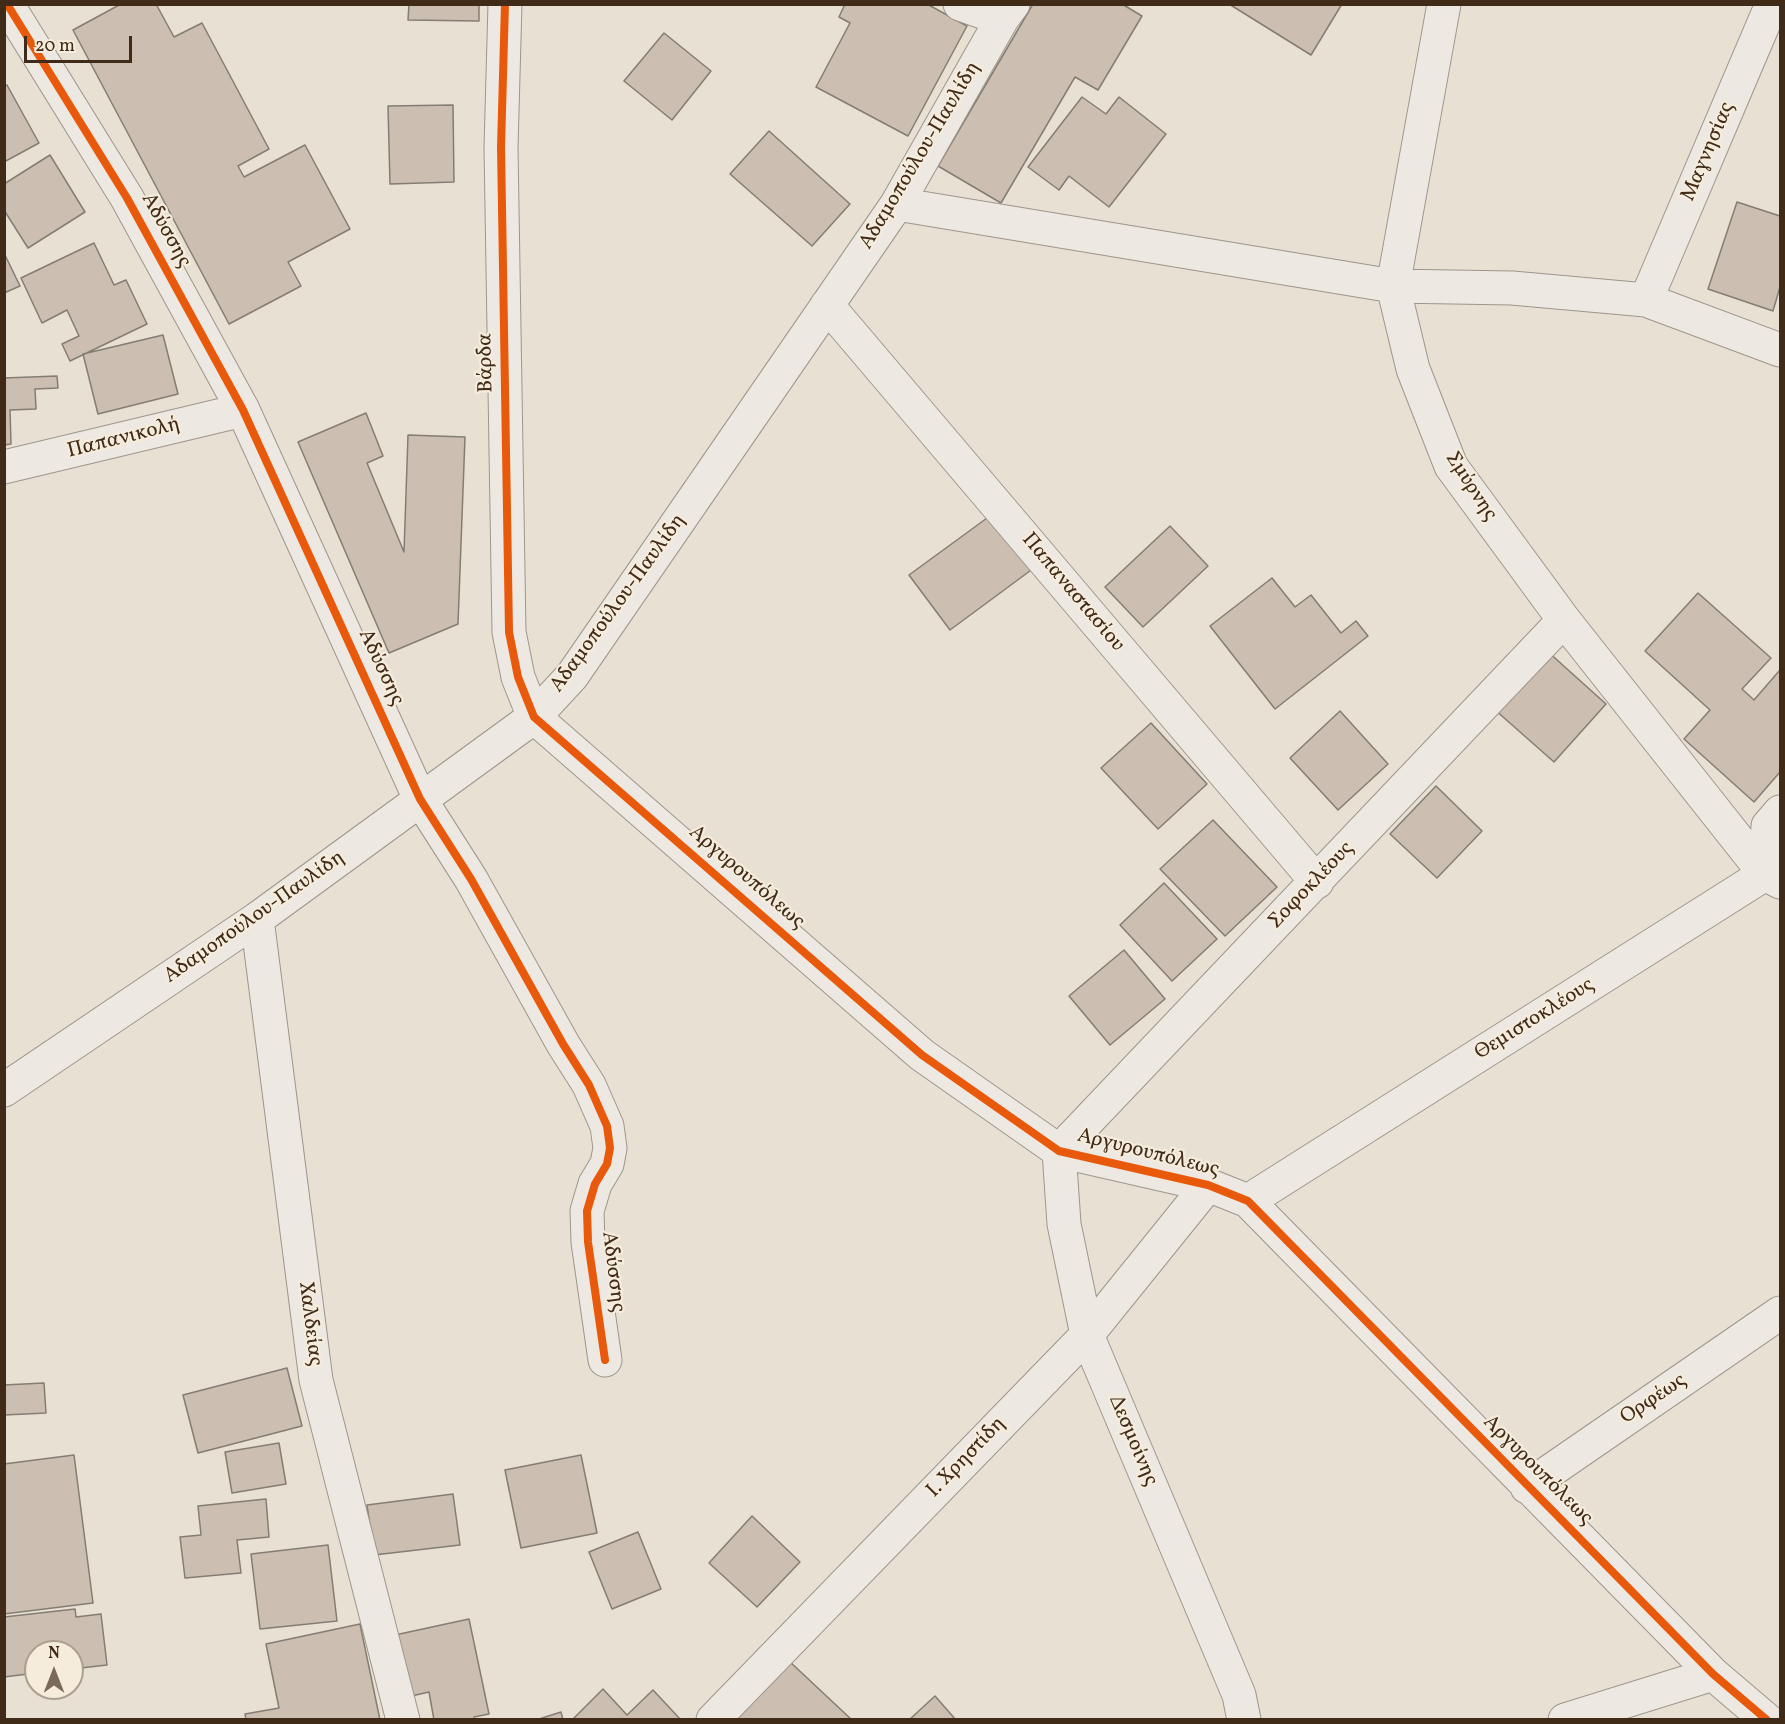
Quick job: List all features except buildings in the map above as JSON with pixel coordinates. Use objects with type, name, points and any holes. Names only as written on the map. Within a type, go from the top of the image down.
[{"type":"street","name":"Βάρδα","points":[[505,4],[501,147],[509,632],[518,677],[534,717]]},
{"type":"street","points":[[960,4],[1008,12]]},
{"type":"street","name":"Σμύρνης","points":[[1444,4],[1393,286],[1413,369],[1451,466],[1564,620],[1773,878]]},
{"type":"street","name":"Μαγνησίας","points":[[1646,300],[1772,4]]},
{"type":"street","name":"Αδύσσης","points":[[9,8],[127,198],[243,410],[420,799],[471,879],[563,1044],[589,1085],[607,1126],[610,1148],[607,1164],[595,1184],[587,1211],[588,1242],[606,1360]]},
{"type":"street","name":"Αδαμοπούλου-Παυλίδη","points":[[4,1090],[257,919],[534,717],[572,676],[897,204],[1008,12]]},
{"type":"street","points":[[897,204],[1393,286],[1512,288],[1646,300],[1780,350]]},
{"type":"street","name":"Παπαναστασίου","points":[[827,305],[1317,882]]},
{"type":"street","name":"Παπανικολή","points":[[4,467],[243,410]]},
{"type":"street","name":"Σοφοκλέους","points":[[1059,1151],[1564,620]]},
{"type":"street","name":"Αργυρουπόλεως","points":[[534,717],[922,1055],[1059,1151],[1208,1185],[1248,1201],[1713,1674],[1767,1719]]},
{"type":"street","points":[[1773,878],[1768,826],[1780,813]]},
{"type":"street","name":"Θεμιστοκλέους","points":[[1248,1201],[1773,878]]},
{"type":"street","name":"Χαλδείας","points":[[257,919],[316,1380],[403,1719]]},
{"type":"street","name":"Δεσμοίνης","points":[[1059,1151],[1064,1224],[1087,1335],[1239,1695],[1244,1719]]},
{"type":"street","name":"Ι. Χρηστίδη","points":[[713,1719],[1087,1335],[1208,1185]]},
{"type":"street","name":"Ορφέως","points":[[1527,1487],[1780,1313]]},
{"type":"street","points":[[1565,1719],[1713,1674]]},
{"type":"cycle path","points":[[7,4],[127,198],[243,410],[420,799],[471,879],[563,1044],[589,1085],[607,1126],[610,1148],[607,1164],[595,1184],[587,1211],[588,1242],[605,1360]]},
{"type":"cycle path","points":[[505,4],[501,147],[509,632],[518,677],[534,717],[922,1055],[1059,1151],[1208,1185],[1248,1201],[1713,1674],[1767,1720]]}]
